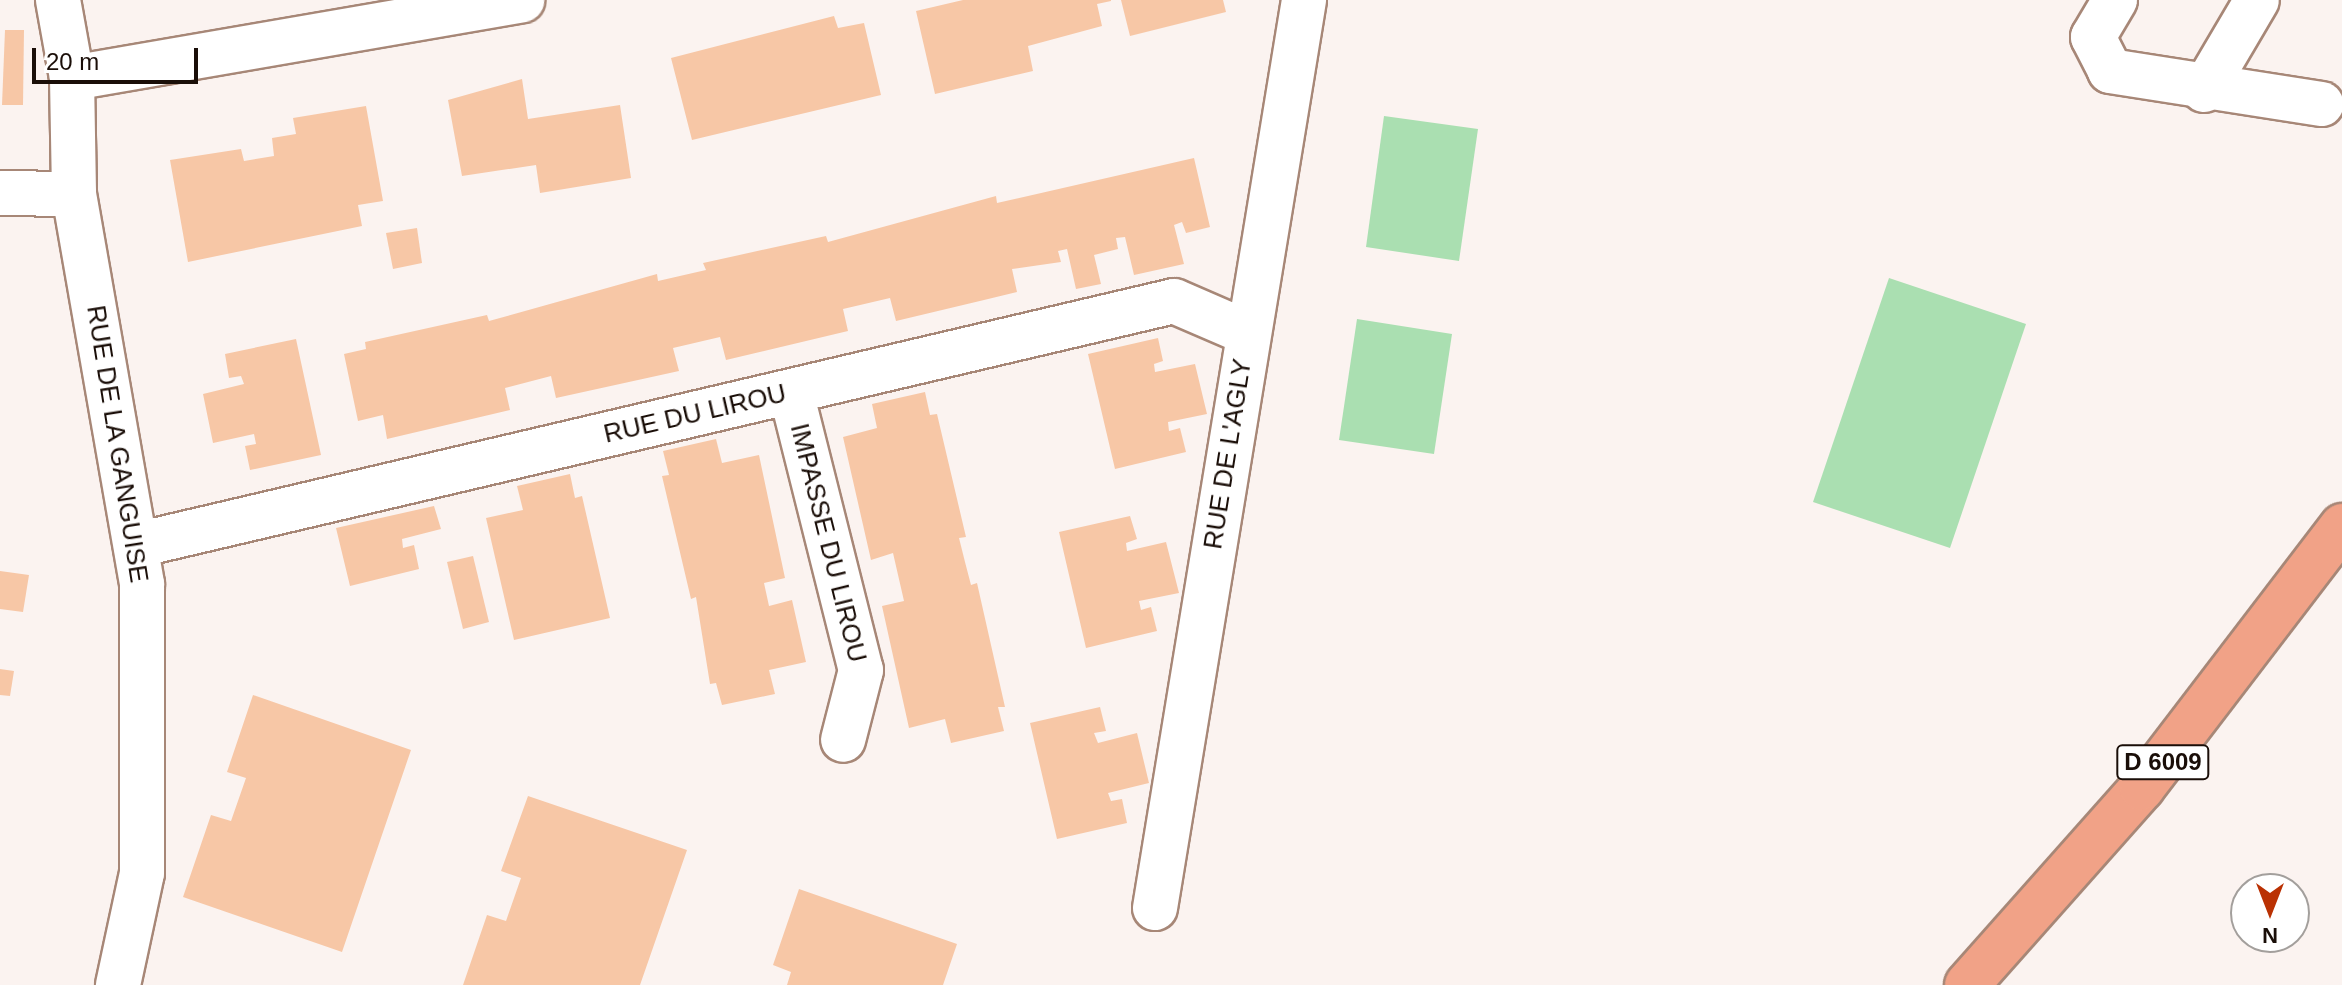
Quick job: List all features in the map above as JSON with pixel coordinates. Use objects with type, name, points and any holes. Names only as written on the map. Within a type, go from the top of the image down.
[{"type":"main road","name":"D 6009","points":[[1967,985],[2142,788],[2342,526]]},
{"type":"street","name":"RUE DE LA GANGUISE","points":[[58,0],[72,78],[74,194],[137,545],[142,873],[118,985]]},
{"type":"street","points":[[72,78],[522,0]]},
{"type":"street","name":"RUE DE L'AGLY","points":[[1155,908],[1304,0]]},
{"type":"street","points":[[2115,0],[2093,37],[2110,71],[2204,90],[2321,104]]},
{"type":"street","points":[[2204,90],[2257,0]]},
{"type":"street","points":[[0,193],[74,194]]},
{"type":"street","name":"RUE DU LIROU","points":[[137,545],[1174,301],[1248,333]]},
{"type":"street","name":"IMPASSE DU LIROU","points":[[791,392],[861,670],[843,740]]},
{"type":"green space","points":[[1384,116],[1478,129],[1459,261],[1366,247]]},
{"type":"green space","points":[[1889,278],[2026,324],[1950,548],[1813,502]]},
{"type":"green space","points":[[1357,319],[1452,334],[1434,454],[1339,440]]},
{"type":"building","points":[[963,0],[1111,1],[1097,4],[1102,26],[1028,46],[1033,71],[935,94],[916,11]]},
{"type":"building","points":[[1121,0],[1223,0],[1226,12],[1130,36]]},
{"type":"building","points":[[834,16],[838,28],[864,23],[881,95],[692,140],[671,58]]},
{"type":"building","points":[[5,30],[24,30],[23,105],[2,105]]},
{"type":"building","points":[[522,79],[528,119],[620,105],[631,178],[540,193],[536,165],[462,176],[448,100]]},
{"type":"building","points":[[366,106],[383,201],[358,205],[362,226],[188,262],[170,160],[241,149],[244,161],[274,156],[272,138],[296,134],[293,118]]},
{"type":"building","points":[[1194,158],[1210,227],[1186,233],[1182,222],[1174,225],[1184,264],[1134,275],[1125,237],[1116,238],[1118,249],[1094,255],[1101,284],[1076,289],[1067,249],[1058,251],[1061,262],[1012,269],[1017,292],[896,321],[890,298],[843,309],[848,331],[726,360],[720,337],[673,348],[679,371],[556,398],[551,376],[505,388],[510,410],[387,439],[383,415],[358,421],[344,354],[366,349],[365,342],[487,315],[489,321],[657,274],[658,281],[706,270],[703,263],[826,236],[828,242],[996,196],[997,203]]},
{"type":"building","points":[[417,228],[422,263],[393,269],[386,233]]},
{"type":"building","points":[[1158,338],[1163,361],[1154,364],[1155,372],[1195,364],[1207,414],[1168,422],[1169,431],[1180,428],[1186,452],[1115,469],[1088,354]]},
{"type":"building","points":[[296,339],[321,455],[250,470],[245,446],[256,444],[254,434],[213,443],[203,394],[244,384],[241,376],[229,378],[225,354]]},
{"type":"building","points":[[925,392],[930,415],[937,414],[966,537],[959,538],[971,585],[977,583],[1005,707],[998,707],[1004,731],[951,743],[945,719],[909,728],[882,606],[904,601],[893,553],[871,560],[843,437],[877,428],[872,404]]},
{"type":"building","points":[[716,439],[722,463],[759,455],[785,578],[764,583],[769,606],[792,600],[806,662],[769,670],[775,694],[722,705],[716,683],[710,684],[696,597],[691,599],[662,476],[669,475],[663,451]]},
{"type":"building","points":[[570,474],[575,498],[582,496],[610,618],[514,640],[486,518],[523,510],[517,486]]},
{"type":"building","points":[[434,506],[441,529],[402,539],[403,548],[414,545],[419,569],[350,586],[336,528]]},
{"type":"building","points":[[1130,516],[1137,539],[1126,543],[1127,551],[1166,542],[1179,593],[1139,601],[1141,610],[1151,607],[1157,631],[1086,648],[1059,532]]},
{"type":"building","points":[[473,556],[489,622],[463,629],[447,562]]},
{"type":"building","points":[[0,571],[29,575],[23,612],[0,609]]},
{"type":"building","points":[[0,669],[14,671],[10,696],[0,695]]},
{"type":"building","points":[[253,695],[411,750],[342,952],[183,897],[211,815],[231,821],[246,778],[227,772]]},
{"type":"building","points":[[1100,707],[1106,731],[1094,733],[1098,743],[1137,733],[1149,783],[1108,793],[1111,801],[1122,799],[1127,823],[1057,839],[1030,723]]},
{"type":"building","points":[[528,796],[687,850],[640,985],[463,985],[487,915],[506,921],[521,878],[501,871]]},
{"type":"building","points":[[799,889],[957,944],[943,985],[787,985],[791,972],[773,965]]}]
